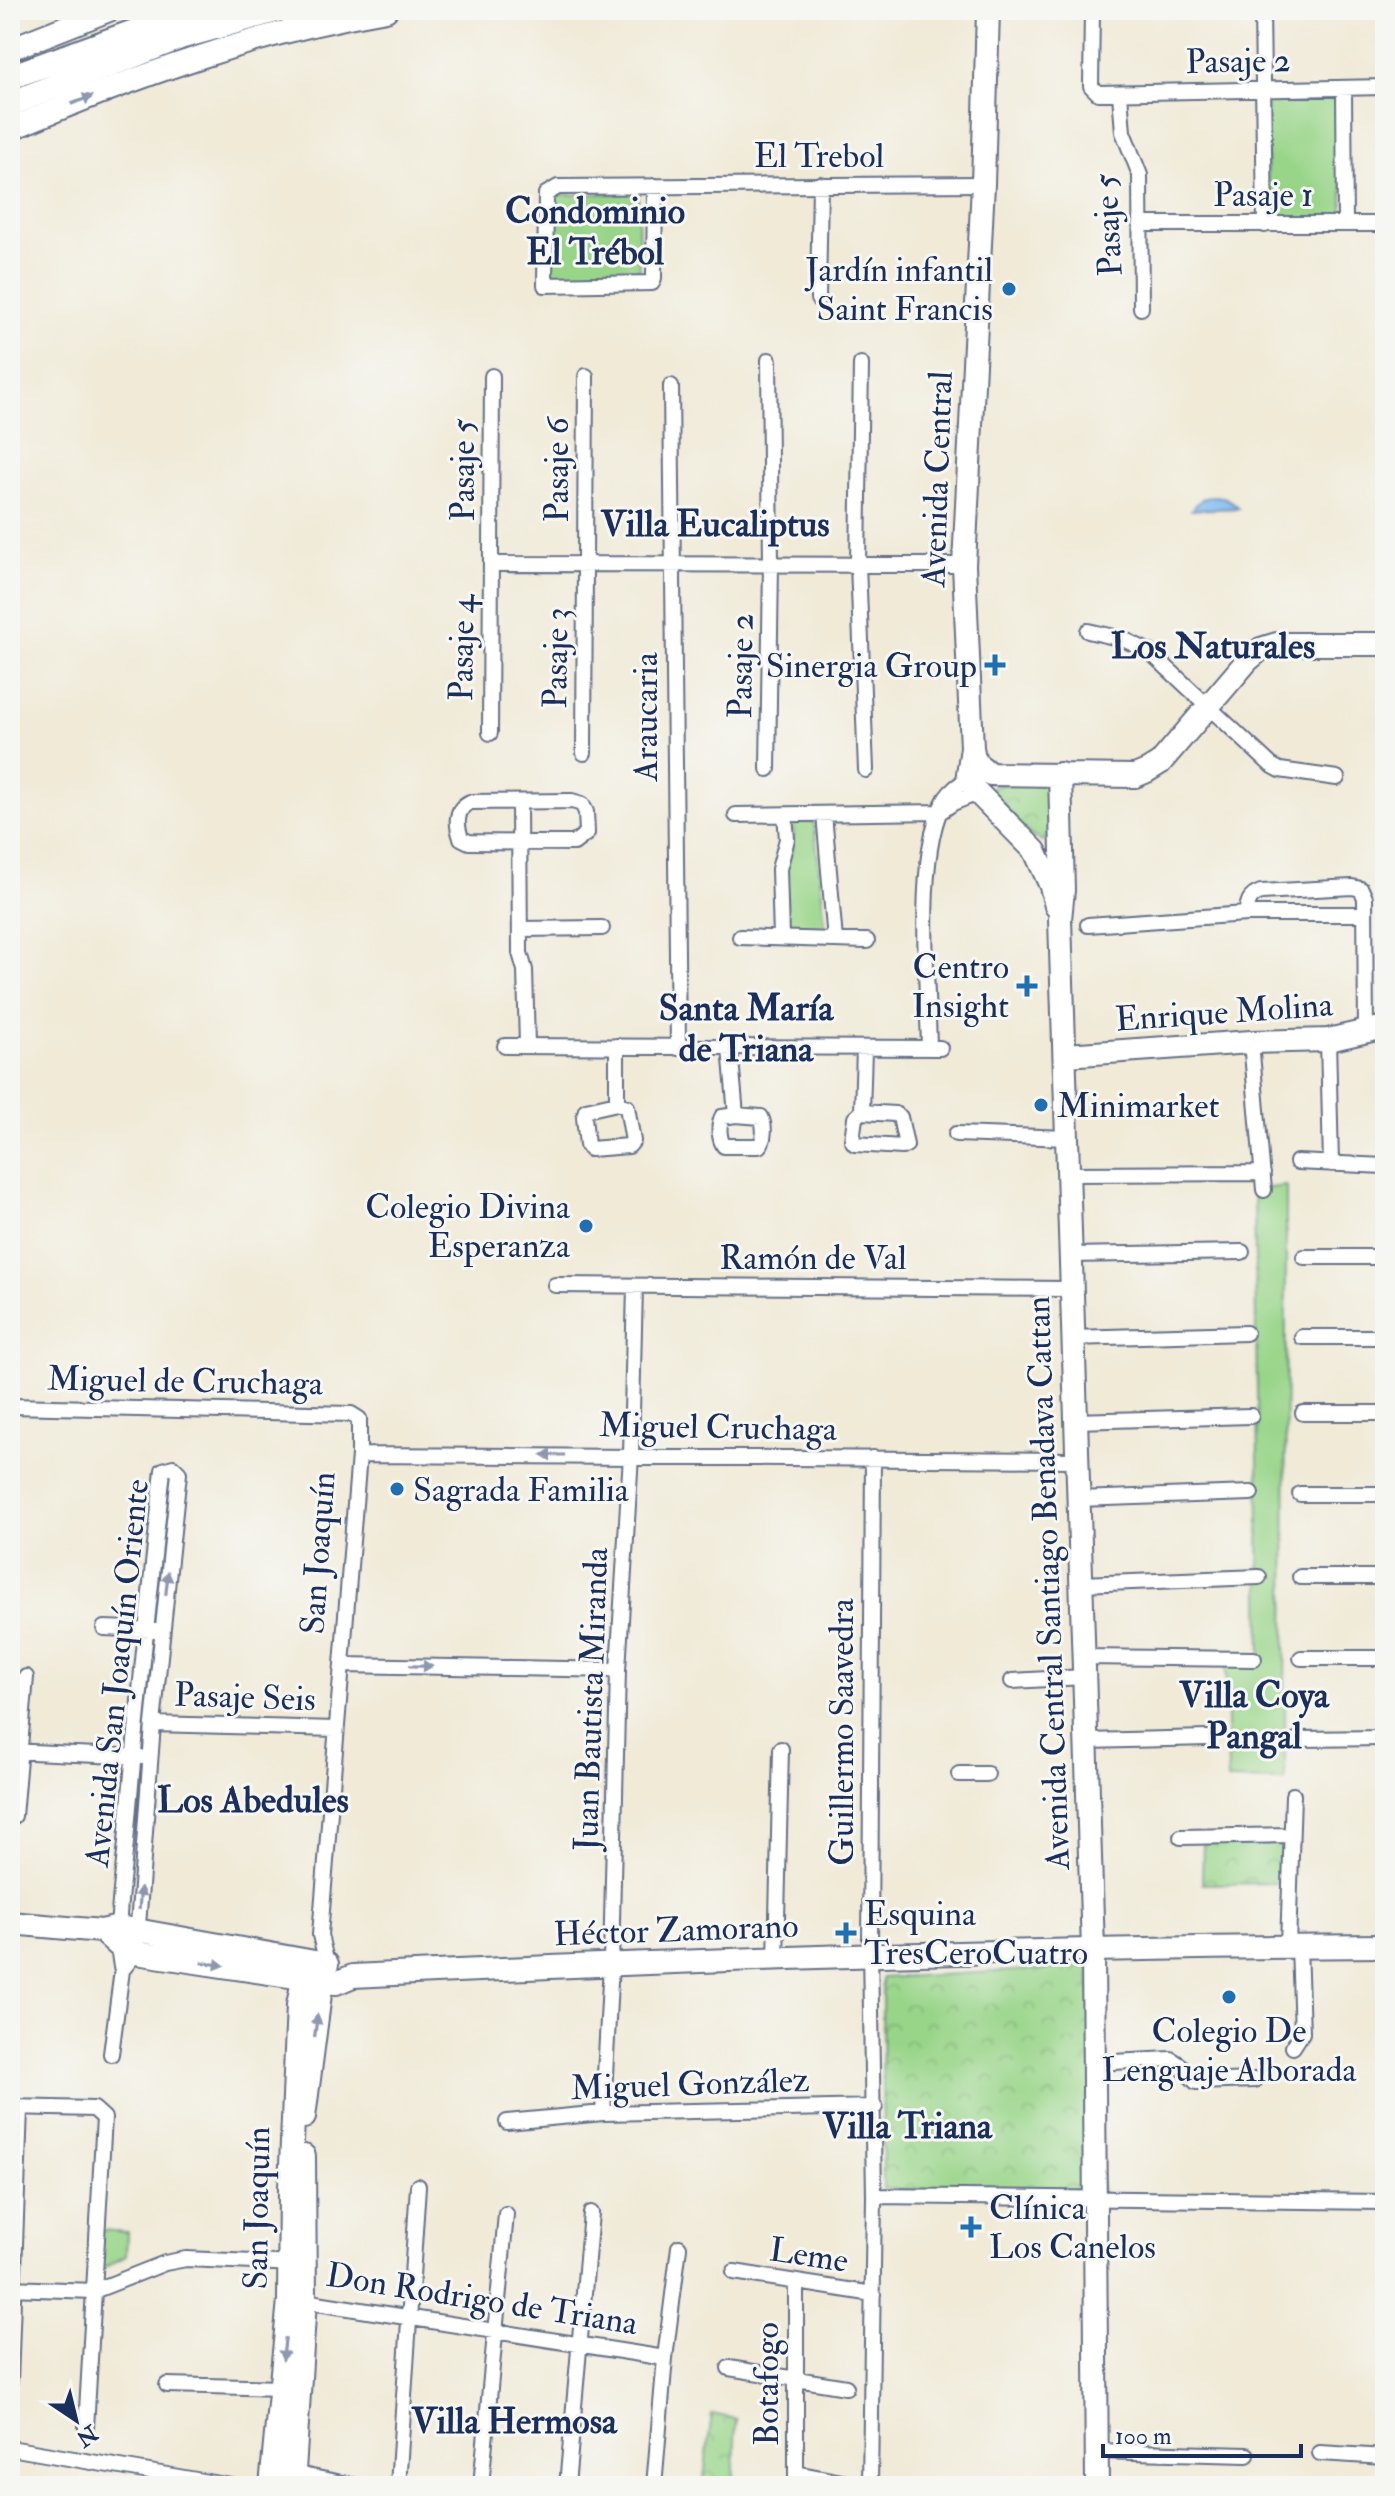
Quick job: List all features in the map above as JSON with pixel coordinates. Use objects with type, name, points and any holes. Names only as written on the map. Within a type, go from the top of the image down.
[{"type":"main road","points":[[10,77],[195,10]]},
{"type":"main road","points":[[10,104],[180,37],[276,10]]},
{"type":"street","points":[[10,49],[109,10]]},
{"type":"street","points":[[10,129],[228,47],[323,22],[386,10]]},
{"type":"street","name":"Avenida Central","points":[[979,782],[972,748],[964,565],[983,184],[988,10]]},
{"type":"street","name":"Pasaje 2","points":[[1092,10],[1091,86],[1094,91],[1120,94],[1385,87]]},
{"type":"street","points":[[1262,10],[1265,225]]},
{"type":"street","points":[[1344,88],[1345,224]]},
{"type":"street","name":"Pasaje 5","points":[[1120,94],[1123,132],[1139,171],[1141,308]]},
{"type":"street","points":[[818,299],[820,184]]},
{"type":"street","name":"El Trebol","points":[[655,186],[652,283],[545,285],[546,194],[558,187],[820,184],[983,184]]},
{"type":"street","name":"Pasaje 1","points":[[1141,224],[1385,224]]},
{"type":"street","name":"Pasaje 2","points":[[768,769],[771,564],[769,360]]},
{"type":"street","points":[[861,364],[858,564],[866,770]]},
{"type":"street","name":"Pasaje 5","points":[[492,376],[492,564]]},
{"type":"street","name":"Pasaje 6","points":[[586,376],[586,564]]},
{"type":"street","name":"Araucaria","points":[[671,386],[678,1048]]},
{"type":"street","points":[[492,564],[964,565]]},
{"type":"street","name":"Pasaje 4","points":[[490,733],[492,564]]},
{"type":"street","name":"Pasaje 3","points":[[584,753],[586,564]]},
{"type":"street","points":[[1088,631],[1123,639],[1150,652],[1271,765],[1280,770],[1337,778]]},
{"type":"street","points":[[505,1046],[935,1048],[927,865],[940,812],[955,787],[1060,774],[1135,776],[1160,763],[1247,661],[1261,649],[1277,644],[1385,644]]},
{"type":"street","name":"Avenida Central Santiago Benadava Cattan","points":[[1060,774],[1063,890],[1060,919],[1093,1950],[1097,2486]]},
{"type":"street","points":[[979,782],[1035,851],[1051,886],[1060,919]]},
{"type":"street","points":[[572,801],[582,804],[586,812],[587,833],[574,843],[469,842],[461,838],[458,813],[462,806],[470,802],[519,803],[572,801]]},
{"type":"street","points":[[519,803],[520,953],[525,970],[527,1045]]},
{"type":"street","points":[[736,815],[940,812]]},
{"type":"street","points":[[824,814],[835,940]]},
{"type":"street","points":[[781,938],[779,869],[787,839],[785,815]]},
{"type":"street","points":[[1035,851],[1054,850],[1062,844]]},
{"type":"street","points":[[1246,914],[1248,901],[1261,892],[1361,889],[1365,898],[1376,1030]]},
{"type":"street","points":[[1088,925],[1246,914],[1365,914]]},
{"type":"street","points":[[520,929],[602,928]]},
{"type":"street","points":[[740,937],[867,941]]},
{"type":"street","name":"Enrique Molina","points":[[1066,1055],[1251,1042],[1328,1040],[1376,1030]]},
{"type":"street","points":[[1328,1040],[1331,1164]]},
{"type":"street","points":[[1251,1042],[1264,1190]]},
{"type":"street","points":[[617,1046],[617,1103]]},
{"type":"street","points":[[730,1048],[736,1115]]},
{"type":"street","points":[[862,1112],[864,1049]]},
{"type":"street","points":[[956,1134],[1067,1138]]},
{"type":"street","points":[[1297,1162],[1385,1166]]},
{"type":"street","points":[[1069,1174],[1263,1173]]},
{"type":"street","points":[[1070,1255],[1242,1252]]},
{"type":"street","points":[[1304,1257],[1385,1257]]},
{"type":"street","name":"Ramón de Val","points":[[555,1285],[1071,1289]]},
{"type":"street","name":"Juan Bautista Miranda","points":[[603,2113],[611,1963],[618,1670],[631,1455],[635,1286]]},
{"type":"street","points":[[1072,1338],[1246,1333]]},
{"type":"street","points":[[1302,1337],[1385,1337]]},
{"type":"street","name":"Miguel de Cruchaga","points":[[10,1406],[357,1416]]},
{"type":"street","points":[[1303,1413],[1385,1413]]},
{"type":"street","name":"San Joaquín","points":[[283,2479],[297,2300],[293,2083],[298,2005],[315,1971],[320,1935],[359,1455],[361,1422],[357,1416]]},
{"type":"street","points":[[1075,1421],[1251,1416]]},
{"type":"street","name":"Miguel Cruchaga","points":[[359,1455],[1076,1460]]},
{"type":"street","name":"Guillermo Saavedra","points":[[870,2486],[875,2107],[870,1956],[873,1458]]},
{"type":"street","name":"Avenida San Joaquín Oriente","points":[[111,2054],[123,1943],[151,1757],[179,1473],[173,1467],[163,1470],[146,1630],[133,1756],[123,1943]]},
{"type":"street","points":[[1078,1499],[1251,1493]]},
{"type":"street","points":[[1300,1494],[1385,1494]]},
{"type":"street","points":[[1081,1584],[1259,1577]]},
{"type":"street","points":[[1300,1577],[1385,1577]]},
{"type":"street","points":[[104,1628],[163,1630]]},
{"type":"street","points":[[1301,1658],[1385,1658]]},
{"type":"street","points":[[1012,1681],[1083,1667],[1254,1659]]},
{"type":"street","points":[[343,1665],[618,1670]]},
{"type":"street","points":[[14,1816],[15,1751],[26,1677]]},
{"type":"street","name":"Pasaje Seis","points":[[153,1724],[336,1729]]},
{"type":"street","points":[[1086,1741],[1208,1738]]},
{"type":"street","points":[[1298,1739],[1385,1738]]},
{"type":"street","points":[[776,1960],[781,1749]]},
{"type":"street","points":[[15,1751],[151,1757]]},
{"type":"street","points":[[959,1774],[987,1774]]},
{"type":"street","points":[[1293,1795],[1290,1835],[1294,1946],[1302,2033],[1293,2047]]},
{"type":"street","points":[[1181,1837],[1290,1835]]},
{"type":"street","name":"Héctor Zamorano","points":[[10,1923],[123,1943],[353,1976],[611,1963],[1093,1950],[1385,1946]]},
{"type":"street","points":[[1094,2063],[1171,2059],[1196,2082],[1255,2080]]},
{"type":"street","points":[[10,2381],[15,2107],[94,2109],[104,2118],[86,2428]]},
{"type":"street","name":"Miguel González","points":[[507,2122],[603,2113],[875,2107]]},
{"type":"street","points":[[398,2486],[418,2186]]},
{"type":"street","points":[[874,2196],[1385,2202]]},
{"type":"street","points":[[567,2486],[591,2213]]},
{"type":"street","points":[[481,2486],[506,2214]]},
{"type":"street","name":"Don Rodrigo de Triana","points":[[654,2486],[679,2247]]},
{"type":"street","name":"Don Rodrigo de Triana","points":[[11,2288],[94,2291],[165,2263],[186,2259],[296,2264]]},
{"type":"street","name":"Leme","points":[[734,2272],[873,2294]]},
{"type":"street","name":"Botafogo","points":[[796,2282],[796,2479]]},
{"type":"street","name":"San Joaquín","points":[[283,2479],[280,2388],[297,2300]]},
{"type":"street","name":"Don Rodrigo de Triana","points":[[297,2300],[665,2358]]},
{"type":"street","points":[[729,2368],[846,2387]]},
{"type":"street","points":[[167,2385],[280,2388]]},
{"type":"street","points":[[10,2448],[159,2480],[231,2486]]},
{"type":"street","points":[[1097,2451],[1247,2455]]},
{"type":"street","points":[[1320,2453],[1385,2457]]},
{"type":"street","points":[[283,2479],[357,2486]]},
{"type":"street","points":[[796,2479],[852,2484]]},
{"type":"green space","points":[[1342,94],[1343,220],[1268,221],[1266,95]]},
{"type":"green space","points":[[638,193],[639,274],[551,274],[551,195]]},
{"type":"green space","points":[[1031,782],[1044,786],[1051,793],[1054,828],[1050,837],[1042,841],[1031,836],[992,793],[992,786]]},
{"type":"green space","points":[[794,822],[814,822],[826,932],[787,931],[785,870],[793,846]]},
{"type":"green space","points":[[1286,1186],[1285,1781],[1228,1780],[1226,1664],[1261,1663],[1254,1190]]},
{"type":"green space","points":[[1203,1843],[1283,1843],[1283,1883],[1202,1884]]},
{"type":"green space","points":[[1089,1967],[1102,2191],[883,2189],[882,1978]]},
{"type":"green space","points":[[101,2230],[127,2232],[126,2256],[98,2271]]},
{"type":"green space","points":[[712,2414],[736,2419],[733,2486],[703,2486]]},
{"type":"water","points":[[1212,496],[1227,499],[1238,508],[1191,510],[1202,499]]},
{"type":"place","name":"Jardín infantil Saint Francis","points":[[1009,289]]},
{"type":"place","name":"Sinergia Group","points":[[995,665]]},
{"type":"place","name":"Centro Insight","points":[[1027,986]]},
{"type":"place","name":"Minimarket","points":[[1041,1105]]},
{"type":"place","name":"Colegio Divina Esperanza","points":[[586,1226]]},
{"type":"place","name":"Sagrada Familia","points":[[397,1489]]},
{"type":"place","name":"Esquina TresCeroCuatro","points":[[846,1933]]},
{"type":"place","name":"Colegio De Lenguaje Alborada","points":[[1229,1997]]},
{"type":"place","name":"Clínica Los Canelos","points":[[971,2227]]},
{"type":"district","name":"Condominio El Trébol","points":[[595,230]]},
{"type":"district","name":"Villa Eucaliptus","points":[[715,523]]},
{"type":"district","name":"Los Naturales","points":[[1213,645]]},
{"type":"district","name":"Santa María de Triana","points":[[746,1028]]},
{"type":"district","name":"Villa Coya Pangal","points":[[1254,1714]]},
{"type":"district","name":"Los Abedules","points":[[253,1799]]},
{"type":"district","name":"Villa Triana","points":[[907,2125]]},
{"type":"district","name":"Villa Hermosa","points":[[514,2420]]}]
